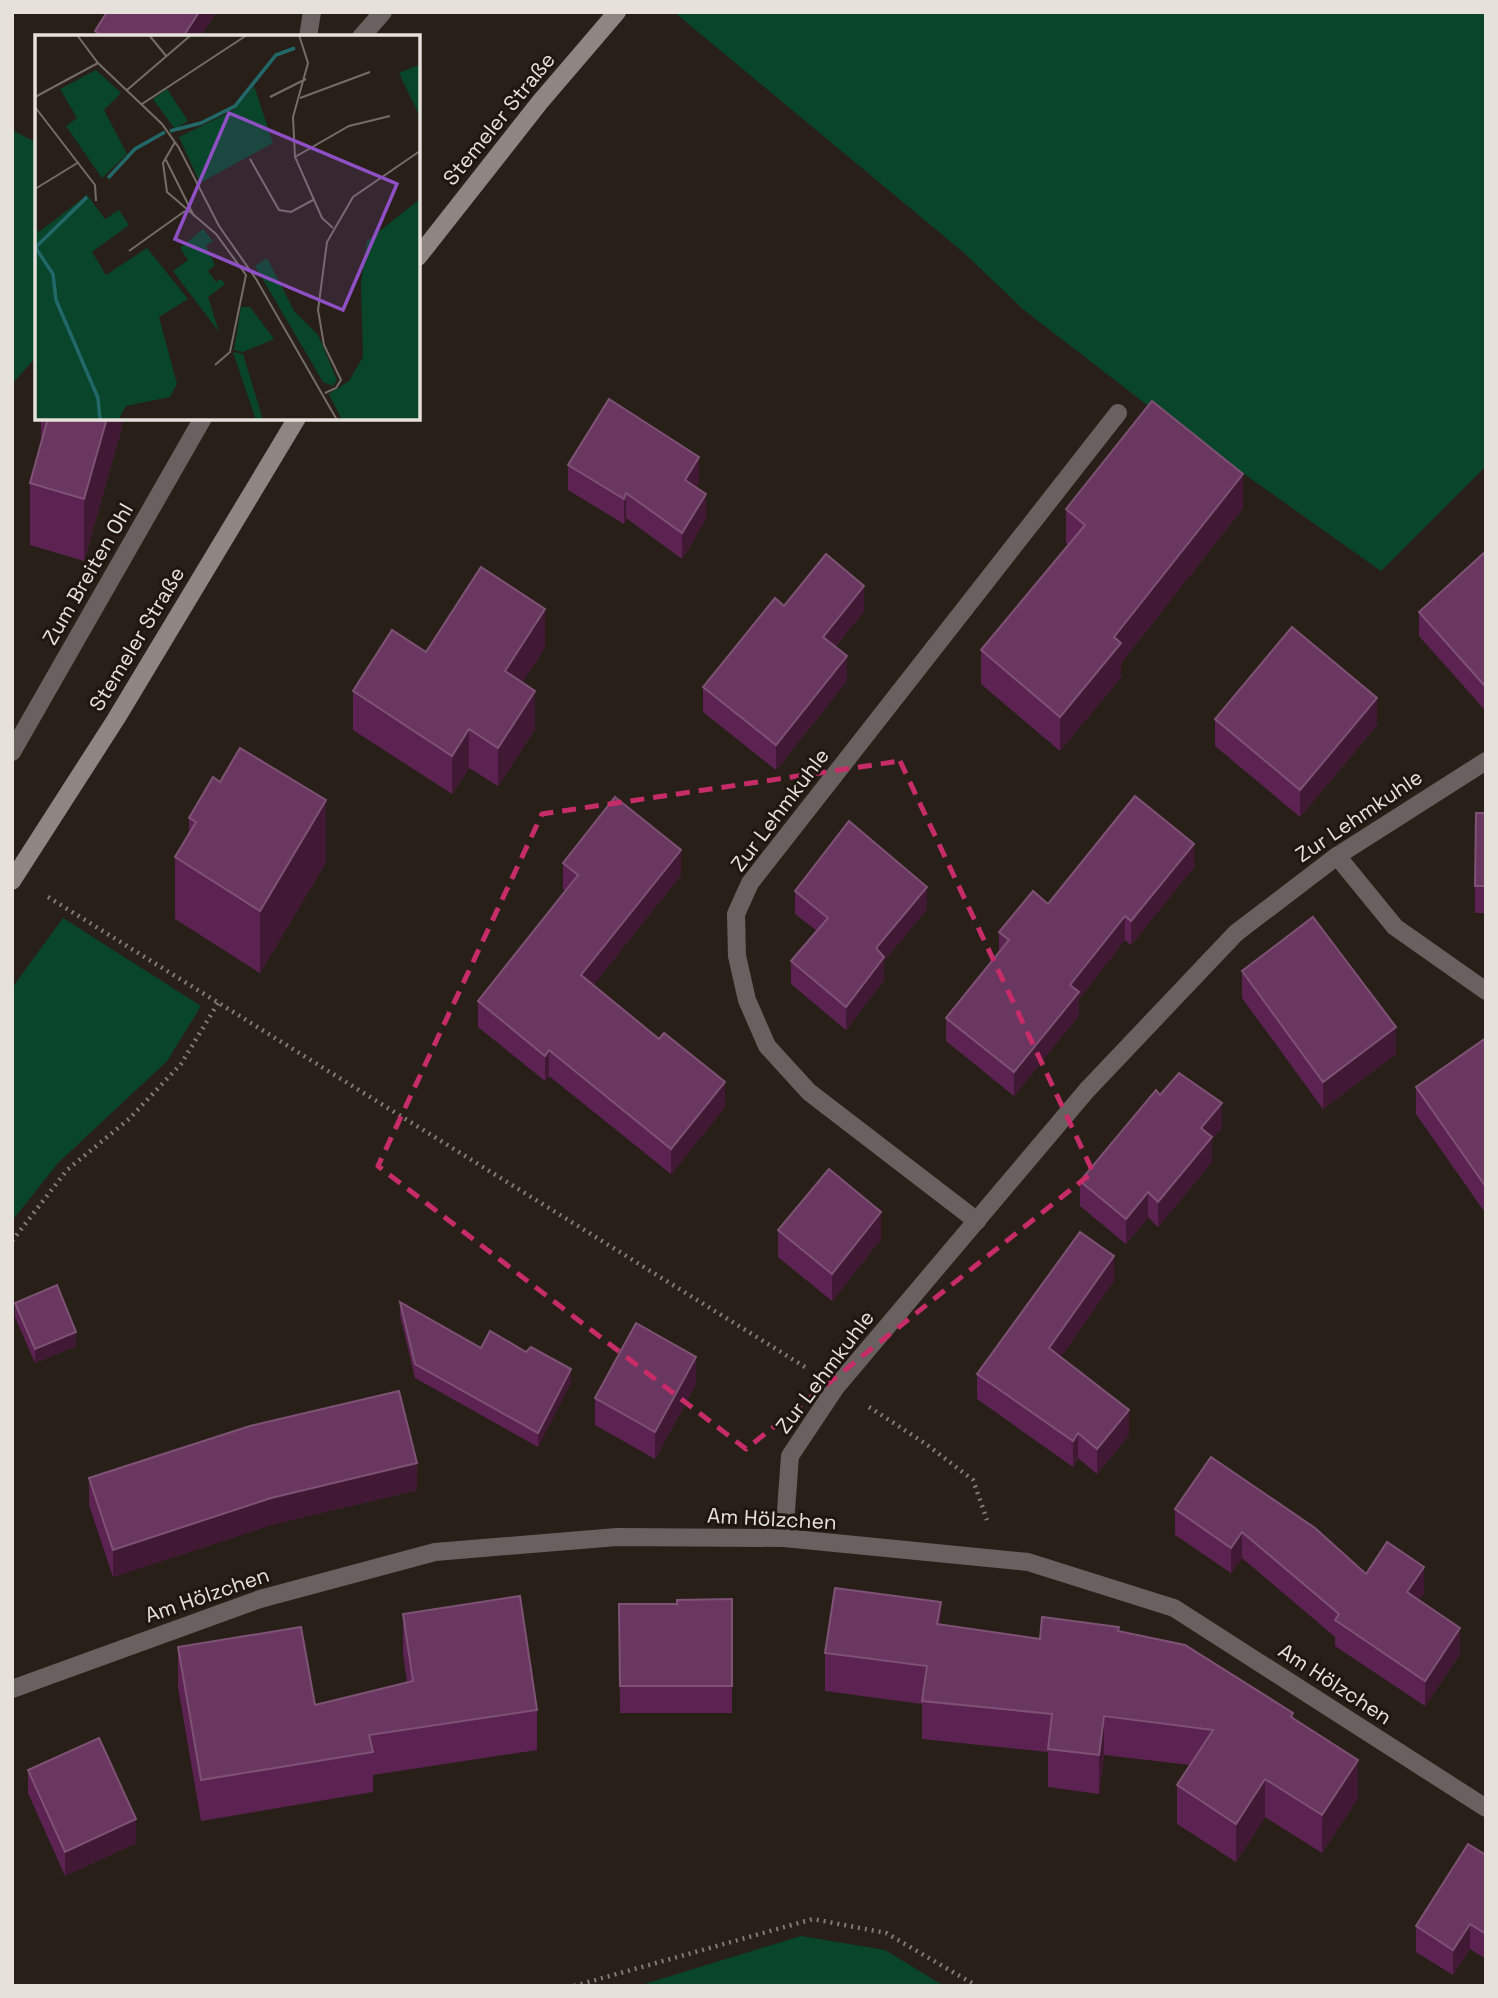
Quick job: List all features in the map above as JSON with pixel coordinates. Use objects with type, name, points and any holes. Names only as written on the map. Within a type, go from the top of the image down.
[{"type":"main road","name":"Stemeler Straße","points":[[420,254],[540,102],[617,12]]},
{"type":"main road","name":"Stemeler Straße","points":[[14,879],[116,719],[296,420]]},
{"type":"street","points":[[308,35],[312,12]]},
{"type":"street","points":[[363,35],[383,12]]},
{"type":"street","name":"Zur Lehmkuhle","points":[[976,1221],[808,1092],[767,1046],[747,1000],[739,967],[736,914],[750,883],[1118,413]]},
{"type":"street","name":"Zum Breiten Ohl","points":[[12,752],[203,420]]},
{"type":"street","name":"Zur Lehmkuhle","points":[[784,1538],[790,1456],[836,1387],[1087,1090],[1236,933],[1337,856],[1486,761]]},
{"type":"street","points":[[1337,856],[1395,927],[1486,991]]},
{"type":"street","name":"Am Hölzchen","points":[[12,1689],[260,1599],[435,1552],[617,1538],[784,1538],[1028,1562],[1174,1608],[1486,1808]]},
{"type":"path","points":[[14,879],[926,1444],[973,1480],[1001,1559]]},
{"type":"path","points":[[12,1241],[67,1170],[129,1119],[181,1064],[218,1003]]},
{"type":"path","points":[[574,1986],[813,1919],[886,1933],[977,1986]]},
{"type":"highlighted area","points":[[900,761],[1093,1172],[746,1449],[378,1166],[542,814]]},
{"type":"green space","points":[[674,12],[1486,12],[1486,466],[1381,571],[1151,408],[1024,310],[963,252]]},
{"type":"green space","points":[[12,130],[35,142],[35,358],[12,384]]},
{"type":"green space","points":[[63,918],[201,1006],[167,1061],[58,1163],[12,1221],[12,988]]},
{"type":"green space","points":[[801,1936],[885,1950],[944,1986],[638,1986]]},
{"type":"building","points":[[107,12],[199,12],[184,35],[101,35],[95,31]]},
{"type":"building","points":[[609,399],[699,457],[685,480],[706,494],[682,533],[626,493],[624,499],[568,465]]},
{"type":"building","points":[[1152,401],[1243,474],[1114,637],[1121,643],[1060,717],[981,650],[1085,525],[1066,509]]},
{"type":"building","points":[[47,420],[106,420],[84,499],[30,483]]},
{"type":"building","points":[[1486,551],[1486,683],[1484,685],[1419,612]]},
{"type":"building","points":[[826,554],[864,586],[823,637],[847,656],[776,745],[703,687],[775,598],[784,606]]},
{"type":"building","points":[[481,567],[545,609],[505,671],[535,691],[498,748],[469,729],[452,756],[353,691],[392,630],[426,652]]},
{"type":"building","points":[[1292,627],[1377,698],[1300,790],[1215,719]]},
{"type":"building","points":[[240,748],[326,800],[260,911],[175,857],[196,822],[189,818],[213,777],[220,782]]},
{"type":"building","points":[[1135,796],[1194,844],[1131,921],[1125,916],[1070,985],[1079,992],[1014,1072],[946,1018],[1009,940],[999,932],[1033,891],[1048,904]]},
{"type":"building","points":[[615,797],[681,850],[581,975],[659,1039],[664,1033],[725,1082],[671,1149],[549,1050],[545,1056],[478,1001],[578,875],[563,863]]},
{"type":"building","points":[[1476,813],[1486,813],[1486,886],[1475,886]]},
{"type":"building","points":[[849,821],[927,887],[876,948],[884,957],[846,1007],[791,961],[828,918],[795,891]]},
{"type":"building","points":[[1313,917],[1396,1027],[1323,1082],[1242,971]]},
{"type":"building","points":[[1486,1038],[1486,1187],[1416,1087]]},
{"type":"building","points":[[1179,1073],[1222,1103],[1201,1128],[1212,1137],[1158,1202],[1148,1192],[1126,1219],[1080,1181],[1156,1090],[1160,1095]]},
{"type":"building","points":[[829,1169],[881,1212],[832,1274],[778,1230]]},
{"type":"building","points":[[1080,1232],[1114,1256],[1049,1348],[1129,1410],[1097,1449],[1078,1433],[1073,1441],[977,1374]]},
{"type":"building","points":[[57,1285],[76,1332],[35,1349],[15,1303]]},
{"type":"building","points":[[400,1302],[481,1348],[490,1331],[526,1352],[531,1347],[571,1369],[538,1433],[415,1364]]},
{"type":"building","points":[[636,1323],[696,1357],[655,1432],[595,1398]]},
{"type":"building","points":[[399,1391],[417,1463],[271,1498],[113,1550],[89,1478],[250,1426]]},
{"type":"building","points":[[1211,1457],[1315,1528],[1366,1574],[1387,1542],[1424,1567],[1407,1592],[1460,1628],[1425,1681],[1335,1620],[1339,1614],[1242,1532],[1231,1548],[1175,1509]]},
{"type":"building","points":[[835,1588],[941,1602],[937,1624],[1040,1639],[1042,1617],[1119,1627],[1118,1631],[1185,1645],[1293,1713],[1291,1717],[1358,1760],[1322,1815],[1265,1779],[1236,1824],[1177,1785],[1213,1730],[1104,1716],[1099,1755],[1048,1749],[1052,1714],[922,1701],[927,1666],[825,1653]]},
{"type":"building","points":[[520,1596],[537,1710],[369,1735],[373,1752],[201,1780],[178,1647],[301,1627],[315,1705],[413,1681],[403,1614]]},
{"type":"building","points":[[732,1599],[732,1686],[620,1686],[619,1604],[677,1604],[677,1600]]},
{"type":"building","points":[[99,1738],[136,1819],[65,1852],[28,1770]]},
{"type":"building","points":[[1468,1844],[1486,1855],[1486,1934],[1470,1924],[1453,1950],[1416,1926]]}]
